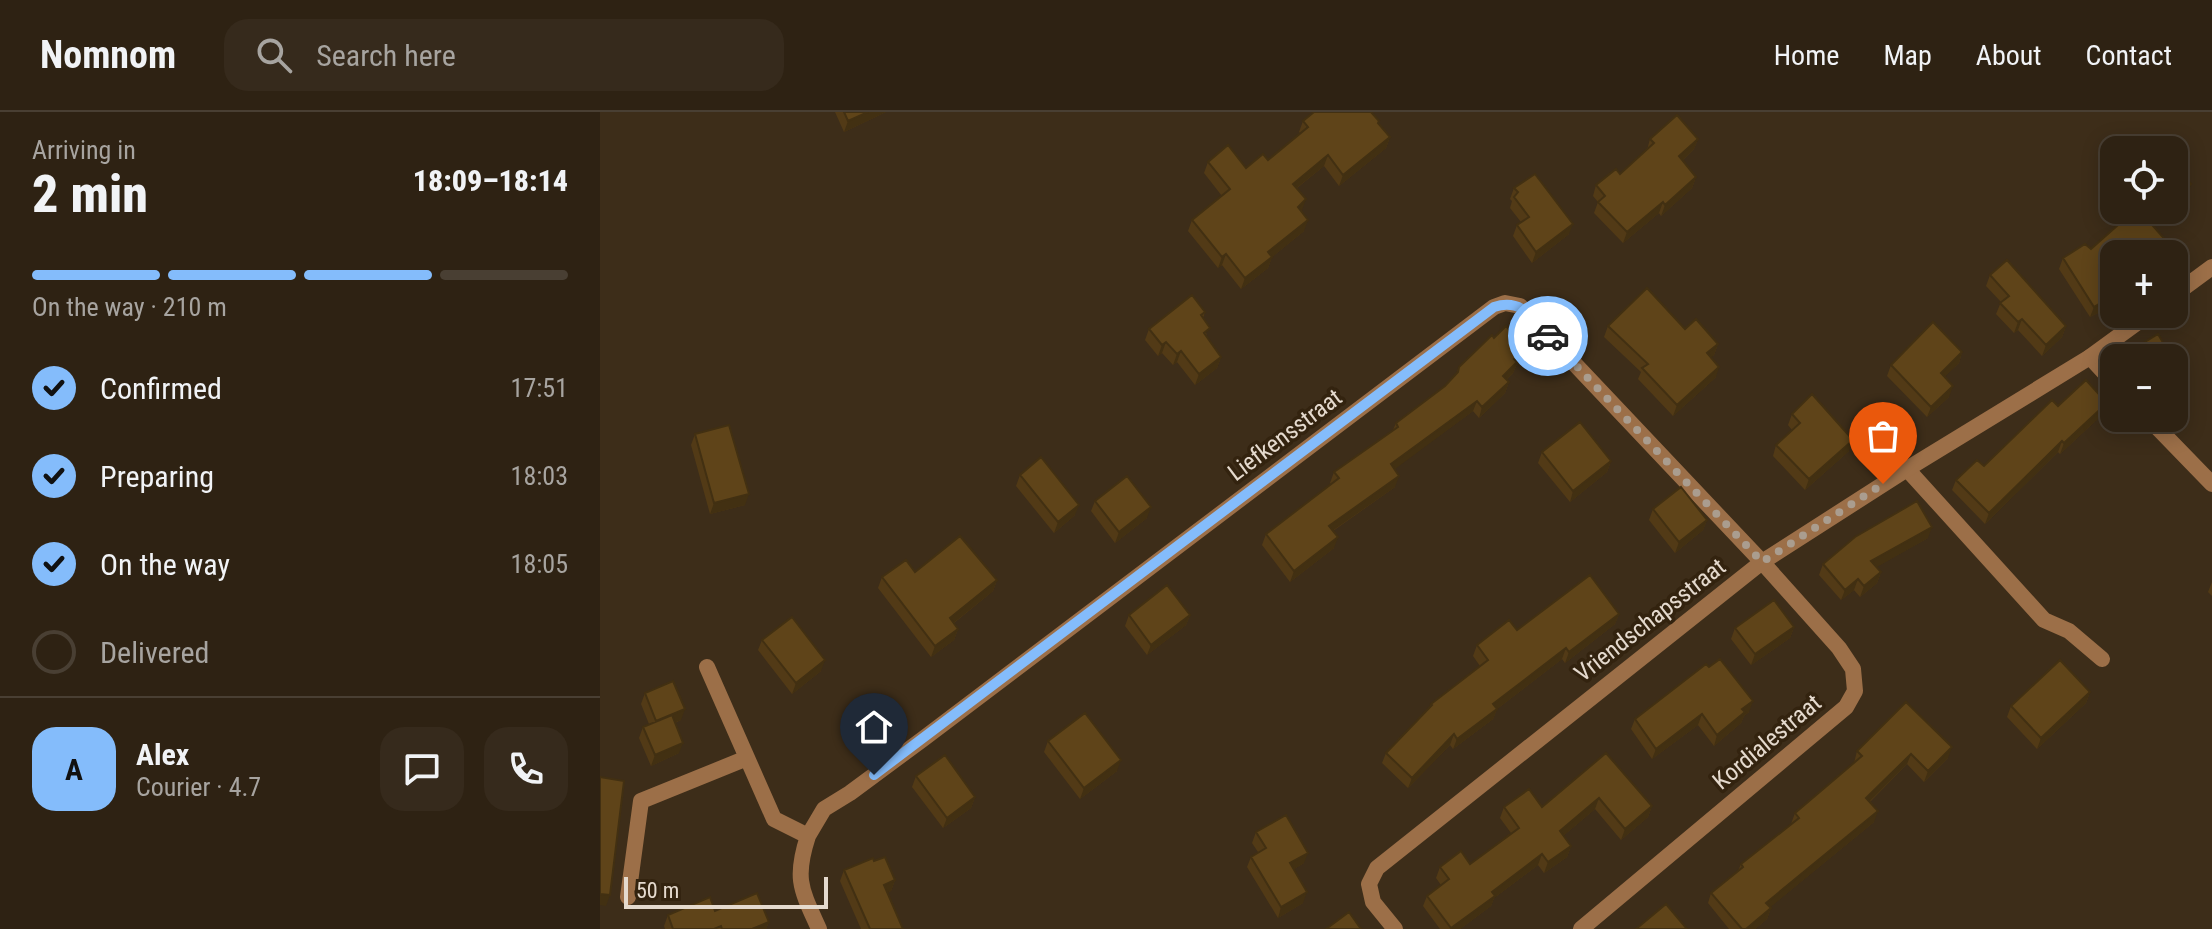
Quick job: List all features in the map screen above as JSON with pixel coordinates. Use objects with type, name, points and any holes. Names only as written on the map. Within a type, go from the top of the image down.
[{"type":"street","points":[[2188,285],[2212,267]]},
{"type":"street","name":"Liefkensstraat","points":[[808,836],[824,809],[923,739],[1494,307],[1505,303],[1520,306],[1762,562]]},
{"type":"street","name":"Vriendschapsstraat","points":[[1395,929],[1373,902],[1369,884],[1377,868],[1762,562],[2090,357],[2130,328]]},
{"type":"street","points":[[2090,357],[2100,368]]},
{"type":"street","points":[[2162,432],[2212,484]]},
{"type":"street","points":[[1907,469],[2044,620],[2069,631],[2102,659]]},
{"type":"street","name":"Kordialestraat","points":[[1581,929],[1846,707],[1855,691],[1853,669],[1839,648],[1762,562]]},
{"type":"street","points":[[707,667],[774,819],[808,836],[800,862],[800,880],[819,929]]},
{"type":"street","points":[[628,897],[641,801],[747,758]]},
{"type":"building","points":[[844,112],[868,112],[848,121]]},
{"type":"building","points":[[1314,112],[1371,112],[1390,137],[1343,175],[1328,155],[1293,184],[1306,199],[1298,207],[1308,220],[1268,252],[1272,257],[1245,278],[1226,254],[1222,257],[1192,220],[1230,189],[1208,162],[1228,145],[1246,168],[1263,154],[1268,160],[1308,127],[1303,121]]},
{"type":"building","points":[[1677,115],[1698,139],[1679,156],[1696,177],[1665,205],[1663,202],[1627,232],[1598,202],[1605,196],[1596,185],[1616,169],[1620,174],[1654,143],[1650,139]]},
{"type":"building","points":[[1535,174],[1573,224],[1536,252],[1517,225],[1529,217],[1514,197],[1518,192],[1514,188]]},
{"type":"building","points":[[2119,224],[2151,224],[2165,240],[2101,240]]},
{"type":"building","points":[[2100,241],[2100,303],[2094,307],[2063,258],[2085,244],[2091,249]]},
{"type":"building","points":[[2007,260],[2066,326],[2046,345],[2022,319],[2018,322],[2000,303],[2009,296],[1990,275]]},
{"type":"building","points":[[1647,288],[1685,329],[1696,319],[1718,344],[1707,353],[1719,367],[1677,405],[1642,368],[1648,364],[1608,326]]},
{"type":"building","points":[[1192,295],[1205,312],[1201,315],[1210,328],[1204,333],[1221,357],[1199,374],[1181,351],[1177,354],[1166,342],[1162,345],[1149,329]]},
{"type":"building","points":[[1933,322],[1962,352],[1941,373],[1953,386],[1931,407],[1891,365]]},
{"type":"building","points":[[1506,326],[1526,348],[1503,376],[1509,382],[1482,407],[1477,401],[1391,464],[1399,476],[1329,526],[1338,537],[1294,571],[1266,534],[1339,478],[1334,472],[1398,427],[1396,423],[1445,386],[1459,367],[1492,335],[1494,338]]},
{"type":"building","points":[[2158,334],[2164,344],[2142,344]]},
{"type":"building","points":[[2086,380],[2100,395],[2100,410],[2064,443],[2062,441],[1989,513],[1956,480],[1977,460],[1984,466],[2052,400],[2058,406]]},
{"type":"building","points":[[1812,394],[1853,440],[1809,479],[1776,445],[1800,423],[1792,414]]},
{"type":"building","points":[[1580,422],[1611,461],[1573,491],[1542,452]]},
{"type":"building","points":[[729,425],[749,494],[714,503],[695,434]]},
{"type":"building","points":[[1041,457],[1079,505],[1058,522],[1020,475]]},
{"type":"building","points":[[1127,476],[1151,507],[1119,532],[1095,501]]},
{"type":"building","points":[[1681,487],[1707,520],[1679,542],[1653,509]]},
{"type":"building","points":[[1917,501],[1932,527],[1871,561],[1881,572],[1864,586],[1858,579],[1845,590],[1823,564],[1855,537]]},
{"type":"building","points":[[960,536],[997,580],[950,618],[958,629],[935,646],[882,577],[906,560],[915,572]]},
{"type":"building","points":[[1590,575],[1619,614],[1569,652],[1566,648],[1493,704],[1497,709],[1457,739],[1454,734],[1412,778],[1386,753],[1431,704],[1488,660],[1477,645],[1509,620],[1517,630]]},
{"type":"building","points":[[1167,585],[1190,615],[1151,645],[1129,615]]},
{"type":"building","points":[[1774,600],[1794,627],[1755,654],[1735,628]]},
{"type":"building","points":[[792,617],[825,660],[796,683],[762,640]]},
{"type":"building","points":[[1720,659],[1753,701],[1742,709],[1745,712],[1717,735],[1702,714],[1656,749],[1635,719],[1706,664],[1709,667]]},
{"type":"building","points":[[2060,660],[2090,692],[2041,738],[2011,706]]},
{"type":"building","points":[[673,681],[685,709],[656,721],[645,693]]},
{"type":"building","points":[[1906,702],[1952,747],[1928,771],[1911,754],[1866,798],[1878,811],[1766,903],[1771,908],[1742,929],[1711,893],[1743,867],[1741,864],[1799,818],[1795,813],[1862,756],[1857,751]]},
{"type":"building","points":[[1085,713],[1121,760],[1084,788],[1048,741]]},
{"type":"building","points":[[672,715],[683,743],[655,755],[643,727]]},
{"type":"building","points":[[1606,753],[1652,806],[1625,829],[1599,798],[1560,831],[1571,846],[1548,862],[1542,854],[1492,892],[1495,896],[1451,928],[1427,896],[1449,879],[1440,867],[1461,851],[1470,864],[1519,828],[1504,807],[1529,789],[1542,807]]},
{"type":"building","points":[[945,755],[975,797],[947,818],[916,776]]},
{"type":"building","points":[[600,777],[624,781],[610,895],[600,894]]},
{"type":"building","points":[[1286,815],[1308,853],[1290,863],[1307,892],[1281,907],[1251,857],[1266,848],[1256,832]]},
{"type":"building","points":[[885,857],[895,880],[884,885],[903,929],[870,929],[844,870],[873,858],[874,861]]},
{"type":"building","points":[[757,893],[769,922],[752,929],[722,929],[721,926],[714,929],[673,929],[668,915],[710,897],[715,911]]},
{"type":"building","points":[[1666,904],[1687,929],[1636,929]]},
{"type":"building","points":[[1349,912],[1361,929],[1326,929]]},
{"type":"way so far","points":[[1548,336],[1762,562],[1883,484]]},
{"type":"route","points":[[874,775],[1494,307],[1505,303],[1520,306],[1548,336]]}]
